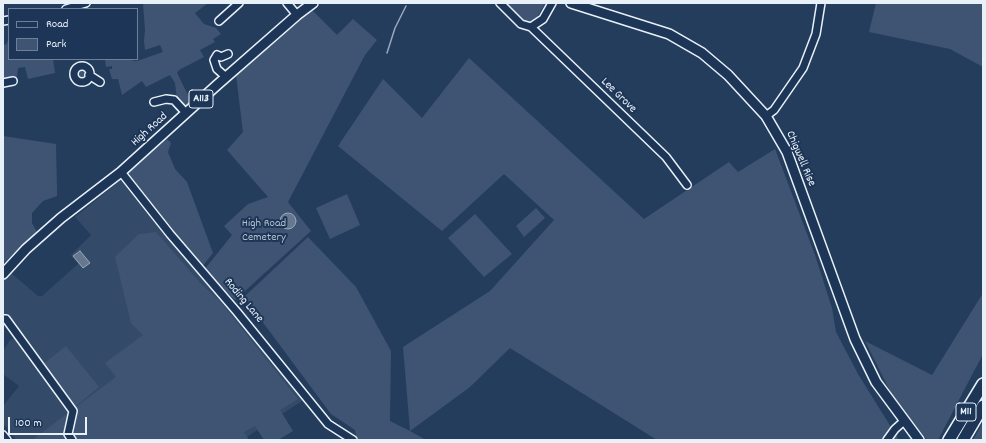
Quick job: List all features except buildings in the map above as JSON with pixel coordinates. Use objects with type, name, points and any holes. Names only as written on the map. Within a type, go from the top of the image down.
[{"type":"highway","name":"M11","points":[[950,440],[983,384]]},
{"type":"highway","name":"M11","points":[[964,440],[983,406]]},
{"type":"main road","name":"High Road","points":[[3,274],[26,249],[61,218],[121,172],[226,77],[297,15],[313,3]]},
{"type":"main road","name":"Chigwell Rise","points":[[571,3],[669,34],[702,53],[728,75],[766,116],[786,152],[855,339],[876,382],[904,421]]},
{"type":"main road","points":[[904,421],[919,440]]},
{"type":"street","points":[[69,8],[86,3]]},
{"type":"street","points":[[219,21],[239,3]]},
{"type":"street","points":[[287,3],[297,15]]},
{"type":"street","name":"Lee Grove","points":[[500,3],[521,24],[532,26],[666,157],[687,184]]},
{"type":"street","points":[[532,26],[543,19],[552,3]]},
{"type":"street","points":[[766,116],[774,110],[803,68],[816,34],[821,3]]},
{"type":"street","points":[[226,77],[217,69],[214,60],[217,55],[222,57],[228,54]]},
{"type":"street","points":[[79,60],[83,66],[89,70],[89,75],[84,81],[79,81],[75,78],[74,70],[83,66]]},
{"type":"street","points":[[89,75],[100,82]]},
{"type":"street","points":[[3,83],[13,81]]},
{"type":"street","points":[[154,102],[166,99],[174,100],[186,113]]},
{"type":"street","name":"Roding Lane","points":[[121,172],[328,424],[353,440]]},
{"type":"street","points":[[3,319],[6,319],[73,411],[68,434],[72,440]]},
{"type":"street","points":[[887,440],[895,429],[904,421]]},
{"type":"street","points":[[3,435],[7,440]]},
{"type":"shaded area","points":[[122,179],[210,285],[209,286],[230,308],[305,399],[247,437],[249,440],[16,440],[3,423],[3,406],[19,386],[3,374],[3,351],[10,340],[16,337],[3,318],[3,281],[10,272],[38,296],[42,296],[78,264],[71,255],[91,235],[75,217]]},
{"type":"shaded area","points":[[285,213],[291,213],[296,218],[294,227],[291,229],[285,229],[280,224],[280,218]]},
{"type":"shaded area","points":[[80,251],[90,263],[83,268],[73,256]]},
{"type":"green space","points":[[143,3],[208,3],[195,13],[204,24],[216,28],[221,34],[213,39],[215,42],[200,50],[204,57],[179,70],[177,73],[191,101],[189,104],[185,105],[179,98],[177,99],[175,83],[170,75],[146,87],[142,81],[122,95],[118,79],[112,79],[109,69],[112,69],[112,66],[106,67],[105,60],[137,61],[163,52],[160,45],[145,50]]},
{"type":"green space","points":[[502,3],[545,3],[536,19],[529,22],[522,21]]},
{"type":"green space","points":[[876,3],[983,3],[983,67],[950,49],[869,32]]},
{"type":"green space","name":"High Road Cemetery","points":[[311,9],[337,35],[353,19],[377,40],[365,55],[288,202],[311,231],[235,300],[204,270],[232,235],[224,226],[248,204],[268,197],[227,150],[243,132],[236,75]]},
{"type":"green space","points":[[7,42],[8,60],[53,60],[55,73],[28,79],[25,67],[18,68],[17,77],[3,80],[3,45],[7,44]]},
{"type":"green space","points":[[469,58],[644,219],[729,162],[738,172],[775,149],[815,255],[832,308],[836,332],[858,374],[899,440],[657,440],[510,348],[470,387],[410,431],[403,347],[490,291],[554,220],[504,174],[442,231],[338,146],[383,79],[422,118]]},
{"type":"green space","points":[[80,69],[84,69],[86,70],[86,78],[80,79],[77,76],[77,72]]},
{"type":"green space","points":[[3,136],[56,144],[57,196],[43,201],[32,213],[32,223],[38,234],[3,263]]},
{"type":"green space","points":[[167,139],[171,143],[168,152],[175,169],[187,182],[213,253],[201,268],[127,174]]},
{"type":"green space","points":[[347,194],[360,225],[330,239],[316,208]]},
{"type":"green space","points":[[536,208],[545,218],[524,237],[516,226]]},
{"type":"green space","points":[[475,214],[512,254],[484,277],[448,238]]},
{"type":"green space","points":[[156,232],[201,284],[220,301],[298,399],[280,410],[293,431],[278,440],[264,440],[255,426],[244,432],[249,440],[32,440],[116,377],[105,363],[143,335],[131,323],[115,257],[139,234]]},
{"type":"green space","points":[[308,237],[356,287],[391,351],[390,421],[426,440],[357,440],[355,430],[331,414],[244,297]]},
{"type":"green space","points":[[983,293],[983,354],[938,440],[927,440],[892,395],[865,341],[932,375]]},
{"type":"green space","points":[[66,346],[99,387],[76,406],[43,364]]},
{"type":"green space","points":[[983,422],[983,440],[973,440]]},
{"type":"waterway","points":[[387,53],[395,28],[406,6]]}]
